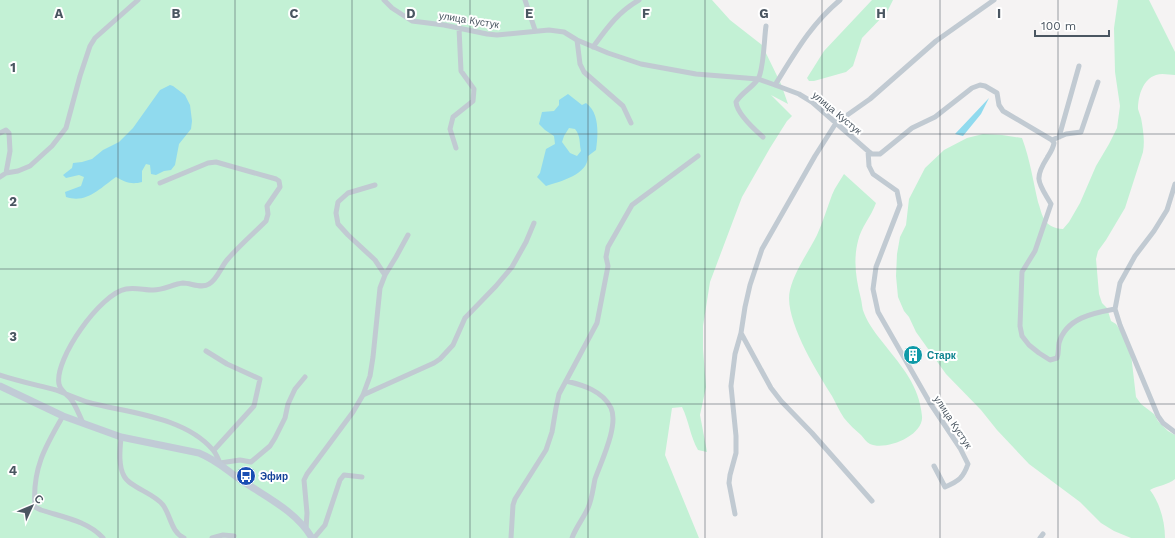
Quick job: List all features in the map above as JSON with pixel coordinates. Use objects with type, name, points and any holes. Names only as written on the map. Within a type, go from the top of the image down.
[{"type":"main road","points":[[0,386],[63,416],[121,437],[199,453],[220,463],[240,479],[287,510],[313,538]]},
{"type":"street","points":[[0,177],[6,173],[18,171],[30,166],[52,146],[66,128],[90,46],[95,38],[138,0]]},
{"type":"street","name":"улица Кустук","points":[[384,0],[392,8],[412,21],[497,35],[535,30],[564,32],[577,40],[625,60],[696,74],[758,79],[799,94],[812,102],[868,151],[869,166],[873,174],[897,191],[900,205],[876,267],[873,290],[878,312],[930,403],[960,448],[968,464],[965,473],[959,481],[945,488],[934,466]]},
{"type":"street","points":[[525,0],[535,30]]},
{"type":"street","points":[[593,47],[612,21],[628,6],[639,0]]},
{"type":"street","points":[[775,84],[812,28],[825,13],[840,0]]},
{"type":"street","points":[[735,514],[729,483],[736,447],[731,386],[735,354],[741,333],[750,285],[762,249],[815,156],[836,123],[870,98],[936,40],[994,0]]},
{"type":"street","points":[[763,137],[748,122],[736,106],[736,102],[740,96],[758,79],[766,26]]},
{"type":"street","points":[[456,148],[450,129],[453,116],[473,101],[474,89],[461,71],[459,28]]},
{"type":"street","points":[[577,40],[580,64],[584,72],[623,106],[631,123]]},
{"type":"street","points":[[1059,137],[1079,66]]},
{"type":"street","points":[[1052,140],[1081,132],[1098,82]]},
{"type":"street","points":[[868,151],[872,154],[880,154],[912,128],[936,117],[972,88],[980,86],[991,88],[997,93],[999,105],[1003,111],[1052,140],[1054,146],[1040,169],[1038,180],[1051,204],[1035,251],[1022,272],[1020,326],[1022,336],[1039,354],[1050,360],[1057,358],[1059,353],[1059,344],[1065,330],[1077,320],[1115,309]]},
{"type":"street","points":[[0,133],[6,130],[9,134],[10,151],[6,173]]},
{"type":"street","points":[[510,538],[513,505],[515,499],[546,450],[552,432],[559,394],[597,323],[608,266],[606,257],[608,247],[632,205],[698,156]]},
{"type":"street","points":[[83,423],[74,404],[59,386],[59,381],[64,360],[83,325],[114,293],[124,289],[135,287],[153,290],[168,288],[181,283],[191,283],[204,286],[210,284],[227,261],[266,221],[268,214],[267,206],[280,187],[279,181],[276,179],[216,162],[208,163],[160,183]]},
{"type":"street","points":[[375,184],[348,193],[338,202],[336,213],[338,224],[375,260],[385,275]]},
{"type":"street","points":[[1175,184],[1167,210],[1154,231],[1135,256],[1120,283],[1115,309],[1158,416],[1168,428],[1175,432]]},
{"type":"street","points":[[363,395],[440,359],[453,345],[464,318],[496,286],[512,266],[526,242],[534,223]]},
{"type":"street","points":[[306,529],[307,513],[304,480],[353,412],[363,395],[371,370],[377,330],[379,296],[385,275],[408,235]]},
{"type":"street","points":[[741,333],[771,388],[781,402],[812,432],[872,501]]},
{"type":"street","points":[[206,351],[227,364],[260,379],[254,406],[214,450]]},
{"type":"street","points":[[0,375],[87,401],[171,423],[186,430],[214,450],[220,463],[240,460],[251,462],[270,446],[285,418],[288,404],[295,389],[305,377]]},
{"type":"street","points":[[566,381],[594,390],[609,404],[613,415],[609,439],[590,502],[572,538]]},
{"type":"street","points":[[63,416],[47,444],[39,462],[35,480],[35,507],[87,525],[96,530],[103,538]]},
{"type":"street","points":[[121,437],[120,454],[123,476],[128,482],[151,494],[163,505],[178,535],[184,538]]},
{"type":"street","points":[[313,538],[326,525],[340,480],[344,475],[362,477]]},
{"type":"street","points":[[212,538],[223,535],[234,536]]},
{"type":"green space","points":[[0,0],[712,0],[730,20],[762,45],[781,84],[788,104],[771,95],[792,116],[787,121],[770,148],[742,197],[710,282],[703,326],[706,387],[700,415],[707,452],[698,450],[682,407],[672,408],[665,455],[699,538],[0,538]]},
{"type":"green space","points":[[872,0],[893,0],[887,12],[862,38],[853,66],[846,72],[809,81],[807,78],[824,51]]},
{"type":"green space","points":[[1118,0],[1149,0],[1175,52],[1175,75],[1163,74],[1151,77],[1145,84],[1140,94],[1138,109],[1143,130],[1143,152],[1125,208],[1098,251],[1096,259],[1099,294],[1102,303],[1107,308],[1111,321],[1116,324],[1120,330],[1131,354],[1136,397],[1141,404],[1154,414],[1158,421],[1168,431],[1175,435],[1175,479],[1169,483],[1150,490],[1157,501],[1161,513],[1165,538],[1131,538],[1114,531],[1101,523],[1080,502],[1029,464],[997,430],[981,410],[946,374],[916,332],[898,297],[896,276],[897,254],[900,237],[906,225],[909,199],[925,168],[944,150],[967,138],[983,134],[1022,138],[1044,220],[1051,226],[1060,229],[1063,229],[1069,222],[1080,203],[1096,166],[1117,128],[1120,106],[1115,72],[1114,28]]},
{"type":"green space","points":[[844,174],[876,203],[861,231],[856,248],[856,270],[863,311],[873,329],[909,377],[917,395],[922,416],[921,423],[917,430],[902,440],[885,445],[877,446],[870,444],[844,418],[810,359],[796,330],[789,302],[790,290],[795,276],[817,235],[833,192]]},
{"type":"water","points":[[170,85],[185,95],[190,105],[192,121],[191,129],[179,144],[175,165],[171,170],[164,171],[156,175],[151,174],[150,165],[146,164],[142,171],[142,182],[128,182],[116,177],[87,197],[74,199],[66,197],[65,192],[81,186],[84,177],[79,175],[66,178],[63,175],[72,168],[73,163],[92,159],[103,150],[119,142],[133,128],[160,90]]},
{"type":"water","points":[[568,94],[582,105],[586,103],[591,107],[596,118],[597,125],[596,150],[588,156],[587,163],[579,173],[546,186],[537,177],[540,173],[546,149],[555,144],[554,136],[539,124],[542,112],[554,111],[559,105],[559,100]],"holes":[[[569,128],[575,129],[579,137],[581,151],[577,156],[570,153],[562,142]]]},
{"type":"water","points":[[989,98],[981,114],[963,136],[955,134]]},
{"type":"place","name":"Старк","points":[[913,355]]},
{"type":"place","name":"Эфир","points":[[246,476]]}]
